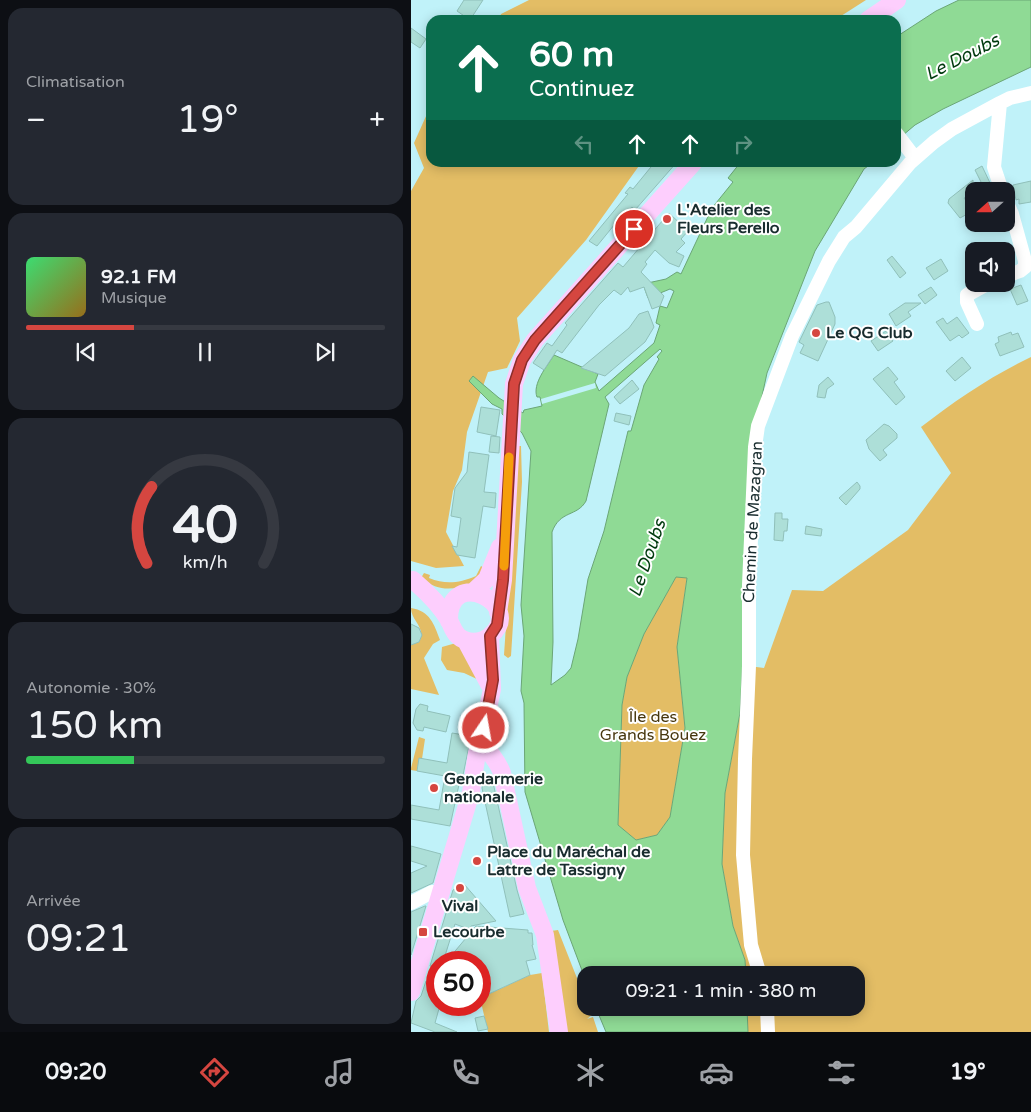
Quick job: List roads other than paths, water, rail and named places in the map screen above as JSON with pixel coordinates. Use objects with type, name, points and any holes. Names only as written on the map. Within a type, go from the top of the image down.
[{"type":"main road","points":[[878,15],[890,10]]},
{"type":"main road","points":[[466,641],[483,640],[490,636],[497,625],[503,580],[513,397],[516,374],[522,360],[535,340],[690,167]]},
{"type":"main road","points":[[449,621],[451,607],[487,579],[505,533]]},
{"type":"main road","points":[[492,689],[466,641],[454,631],[449,621],[418,584],[466,594],[486,595],[492,600],[498,612]]},
{"type":"main road","points":[[411,992],[471,792],[477,753],[492,689],[490,636]]},
{"type":"main road","points":[[484,728],[485,746],[498,761],[502,773],[527,888],[545,935],[559,1032]]},
{"type":"street","name":"Chemin de Mazagran","points":[[757,966],[751,945],[743,855],[750,567],[755,447],[758,426],[792,336],[829,261],[844,237],[856,227],[911,154],[999,103],[1031,93]]},
{"type":"street","points":[[998,182],[994,167],[999,103]]},
{"type":"street","points":[[901,141],[911,154]]},
{"type":"street","points":[[1015,225],[1025,261],[1025,267],[1015,273]]},
{"type":"street","points":[[972,292],[967,295],[967,302],[977,324]]},
{"type":"street","points":[[411,903],[433,892],[441,893]]},
{"type":"street","points":[[767,1016],[768,1032]]},
{"type":"water","name":"Le Doubs","points":[[959,0],[1031,0],[1031,67],[943,109],[915,125],[901,137],[901,34],[936,11]]},
{"type":"water","name":"Le Doubs","points":[[737,167],[867,167],[815,251],[767,373],[756,424],[740,713],[725,793],[722,864],[733,926],[745,966],[580,966],[563,920],[525,792],[524,703],[521,691],[524,636],[521,605],[531,451],[522,433],[502,414],[502,409],[492,404],[469,381],[473,376],[499,398],[523,413],[524,410],[542,406],[540,397],[537,397],[536,392],[538,381],[554,355],[598,374],[595,382],[599,391],[654,343],[660,325],[656,323],[660,306],[667,308],[674,291],[670,289],[648,298],[643,284],[666,279],[677,272],[681,274],[712,208],[733,182],[728,178]],"holes":[[[660,349],[662,351],[657,357],[659,359],[644,385],[631,431],[628,431],[604,531],[588,579],[571,668],[551,685],[553,642],[552,532],[559,520],[578,510],[586,501],[609,404],[605,397]],[[676,577],[687,578],[677,647],[685,728],[670,817],[657,835],[636,840],[618,825],[622,705],[627,677],[644,634]]]},
{"type":"water","points":[[599,1016],[747,1016],[748,1032],[606,1032]]},
{"type":"place","name":"L'Atelier des Fleurs Perello","points":[[667,219]]},
{"type":"place","name":"Le QG Club","points":[[816,333]]},
{"type":"place","name":"Gendarmerie nationale","points":[[434,788]]},
{"type":"place","name":"Place du Maréchal de Lattre de Tassigny","points":[[477,861]]},
{"type":"place","name":"Vival","points":[[460,888]]},
{"type":"place","name":"Lecourbe","points":[[423,932]]},
{"type":"park label","name":"Île des Grands Bouez","points":[[653,726]]}]
